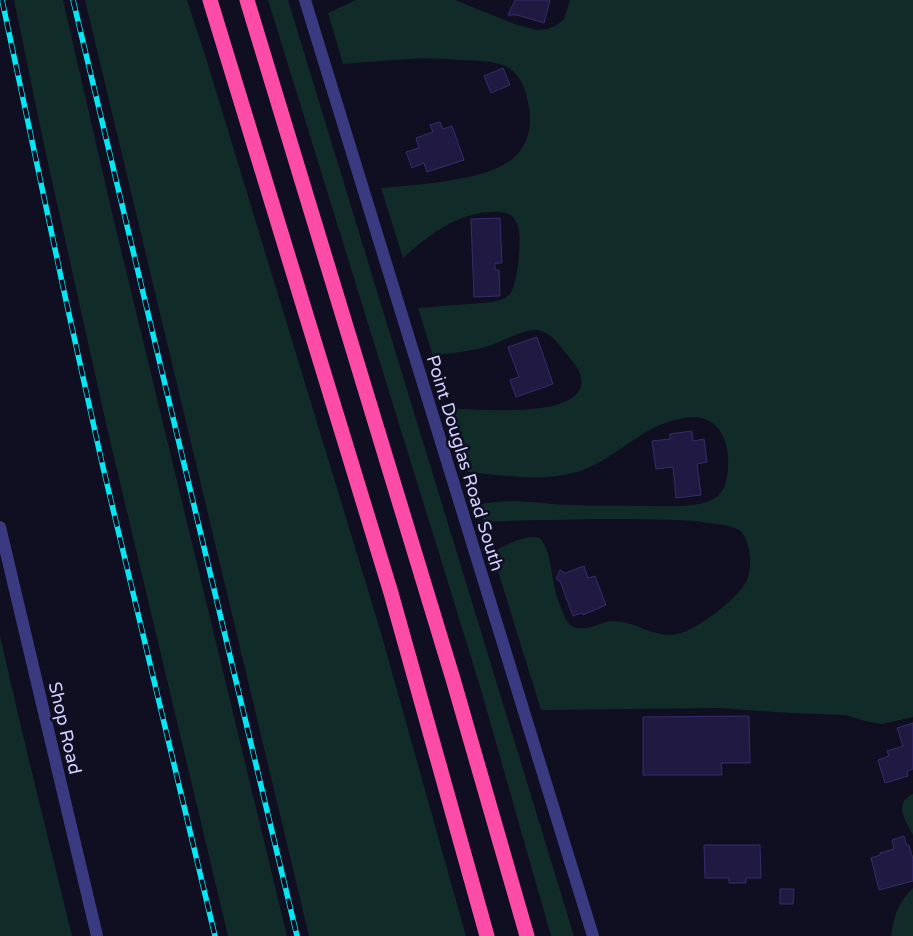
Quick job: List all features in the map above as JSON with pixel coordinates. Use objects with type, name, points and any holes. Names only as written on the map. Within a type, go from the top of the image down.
[{"type":"highway","points":[[210,0],[391,593],[487,936]]},
{"type":"highway","points":[[247,0],[450,670],[527,936]]},
{"type":"street","name":"Point Douglas Road South","points":[[305,0],[592,936]]},
{"type":"street","name":"Shop Road","points":[[0,527],[97,936]]},
{"type":"green space","points":[[14,0],[63,0],[110,204],[287,936],[228,936],[107,428]]},
{"type":"green space","points":[[85,0],[187,0],[379,626],[466,936],[309,936]]},
{"type":"green space","points":[[268,0],[288,0],[574,936],[551,936],[481,690]]},
{"type":"green space","points":[[356,0],[455,0],[517,25],[537,30],[548,29],[564,19],[570,0],[913,0],[913,717],[882,724],[845,715],[719,708],[541,710],[492,552],[528,537],[540,538],[549,556],[555,592],[566,619],[572,626],[588,628],[604,622],[615,621],[669,635],[685,632],[695,627],[727,604],[736,595],[743,587],[748,576],[750,554],[748,546],[744,535],[739,530],[729,526],[695,521],[597,519],[483,522],[478,504],[512,501],[564,505],[671,506],[700,504],[715,498],[723,489],[728,468],[726,446],[722,435],[713,423],[697,417],[688,417],[671,421],[649,430],[609,457],[573,473],[560,476],[534,477],[468,472],[448,408],[526,410],[549,407],[567,401],[579,392],[581,378],[574,363],[554,339],[546,333],[536,330],[524,332],[479,349],[433,356],[418,308],[493,302],[508,296],[513,288],[517,271],[520,240],[518,226],[512,216],[507,213],[493,212],[465,217],[432,234],[403,258],[381,188],[435,183],[469,177],[498,168],[510,161],[520,152],[526,140],[530,125],[528,101],[522,83],[515,73],[505,66],[494,63],[423,59],[343,64],[328,13]]},
{"type":"green space","points":[[0,636],[26,748],[72,936],[0,936]]},
{"type":"green space","points":[[913,794],[913,835],[904,818],[902,807],[903,802]]},
{"type":"green space","points":[[913,888],[913,936],[891,936],[893,922],[898,910],[904,898]]},
{"type":"building","points":[[515,0],[550,0],[544,23],[517,15],[508,15]]},
{"type":"building","points":[[503,68],[510,85],[491,93],[484,76]]},
{"type":"building","points":[[440,122],[443,129],[452,126],[464,160],[427,172],[424,163],[412,168],[406,152],[419,148],[416,138],[433,132],[430,125]]},
{"type":"building","points":[[500,218],[502,263],[495,263],[495,270],[499,270],[500,296],[474,297],[471,219]]},
{"type":"building","points":[[537,337],[553,384],[516,397],[510,380],[519,377],[508,347]]},
{"type":"building","points":[[692,431],[693,441],[704,439],[707,462],[697,464],[701,495],[676,498],[673,467],[656,469],[652,441],[670,439],[670,434]]},
{"type":"building","points":[[584,566],[588,578],[595,576],[606,605],[583,615],[582,613],[573,616],[560,581],[556,579],[560,570],[565,573]]},
{"type":"building","points":[[749,716],[750,763],[721,763],[722,775],[643,775],[643,717]]},
{"type":"building","points":[[913,723],[913,769],[907,771],[908,776],[885,783],[878,760],[889,756],[887,751],[903,746],[897,728]]},
{"type":"building","points":[[904,836],[913,859],[913,881],[879,890],[871,858],[894,849],[892,840]]},
{"type":"building","points":[[704,845],[760,845],[761,878],[746,878],[746,883],[729,883],[729,878],[705,878]]},
{"type":"building","points":[[780,889],[794,889],[793,904],[780,904]]},
{"type":"railway","points":[[2,0],[102,463],[215,936]]},
{"type":"railway","points":[[73,0],[297,936]]}]
